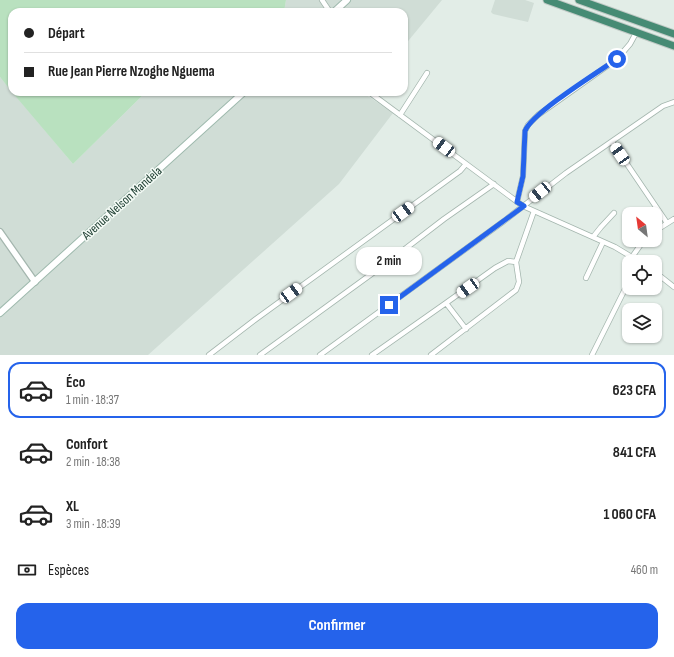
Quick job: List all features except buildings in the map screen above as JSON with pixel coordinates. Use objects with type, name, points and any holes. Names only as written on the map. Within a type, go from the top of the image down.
[{"type":"highway","points":[[547,0],[674,46]]},
{"type":"highway","points":[[579,0],[674,34]]},
{"type":"main road","points":[[338,8],[346,0]]},
{"type":"main road","name":"Avenue Nelson Mandela","points":[[0,313],[240,96]]},
{"type":"street","points":[[517,202],[523,176],[525,131],[528,124],[554,103],[617,59],[630,44],[636,33]]},
{"type":"street","points":[[400,115],[427,73]]},
{"type":"street","points":[[375,96],[517,202],[628,255]]},
{"type":"street","points":[[320,355],[524,206],[566,172],[663,106],[674,102]]},
{"type":"street","points":[[612,142],[667,223]]},
{"type":"street","points":[[209,355],[256,319],[460,171],[466,164]]},
{"type":"street","points":[[260,355],[388,262],[444,219],[494,184]]},
{"type":"street","points":[[431,355],[516,290],[519,282],[516,262],[534,211]]},
{"type":"street","points":[[593,237],[614,213]]},
{"type":"street","points":[[662,226],[674,220]]},
{"type":"street","points":[[0,232],[35,282]]},
{"type":"street","points":[[586,278],[603,242]]},
{"type":"street","points":[[372,355],[495,268],[508,261],[516,262]]},
{"type":"street","points":[[662,277],[674,286]]},
{"type":"street","points":[[592,355],[622,295]]},
{"type":"street","points":[[446,303],[466,329]]},
{"type":"shaded area","points":[[286,0],[442,0],[408,41],[408,8],[285,8]]},
{"type":"shaded area","points":[[495,0],[525,0],[534,3],[528,22],[493,14],[491,12]]},
{"type":"shaded area","points":[[0,77],[8,87],[8,96],[16,96],[73,164],[142,96],[368,96],[393,113],[339,184],[148,355],[0,355]]},
{"type":"green space","points":[[0,0],[286,0],[285,8],[8,8],[8,87],[0,77]]},
{"type":"green space","points":[[15,96],[142,96],[73,164]]},
{"type":"route","points":[[389,305],[524,206],[517,202],[522,184],[525,131],[528,124],[554,103],[617,59]]}]
